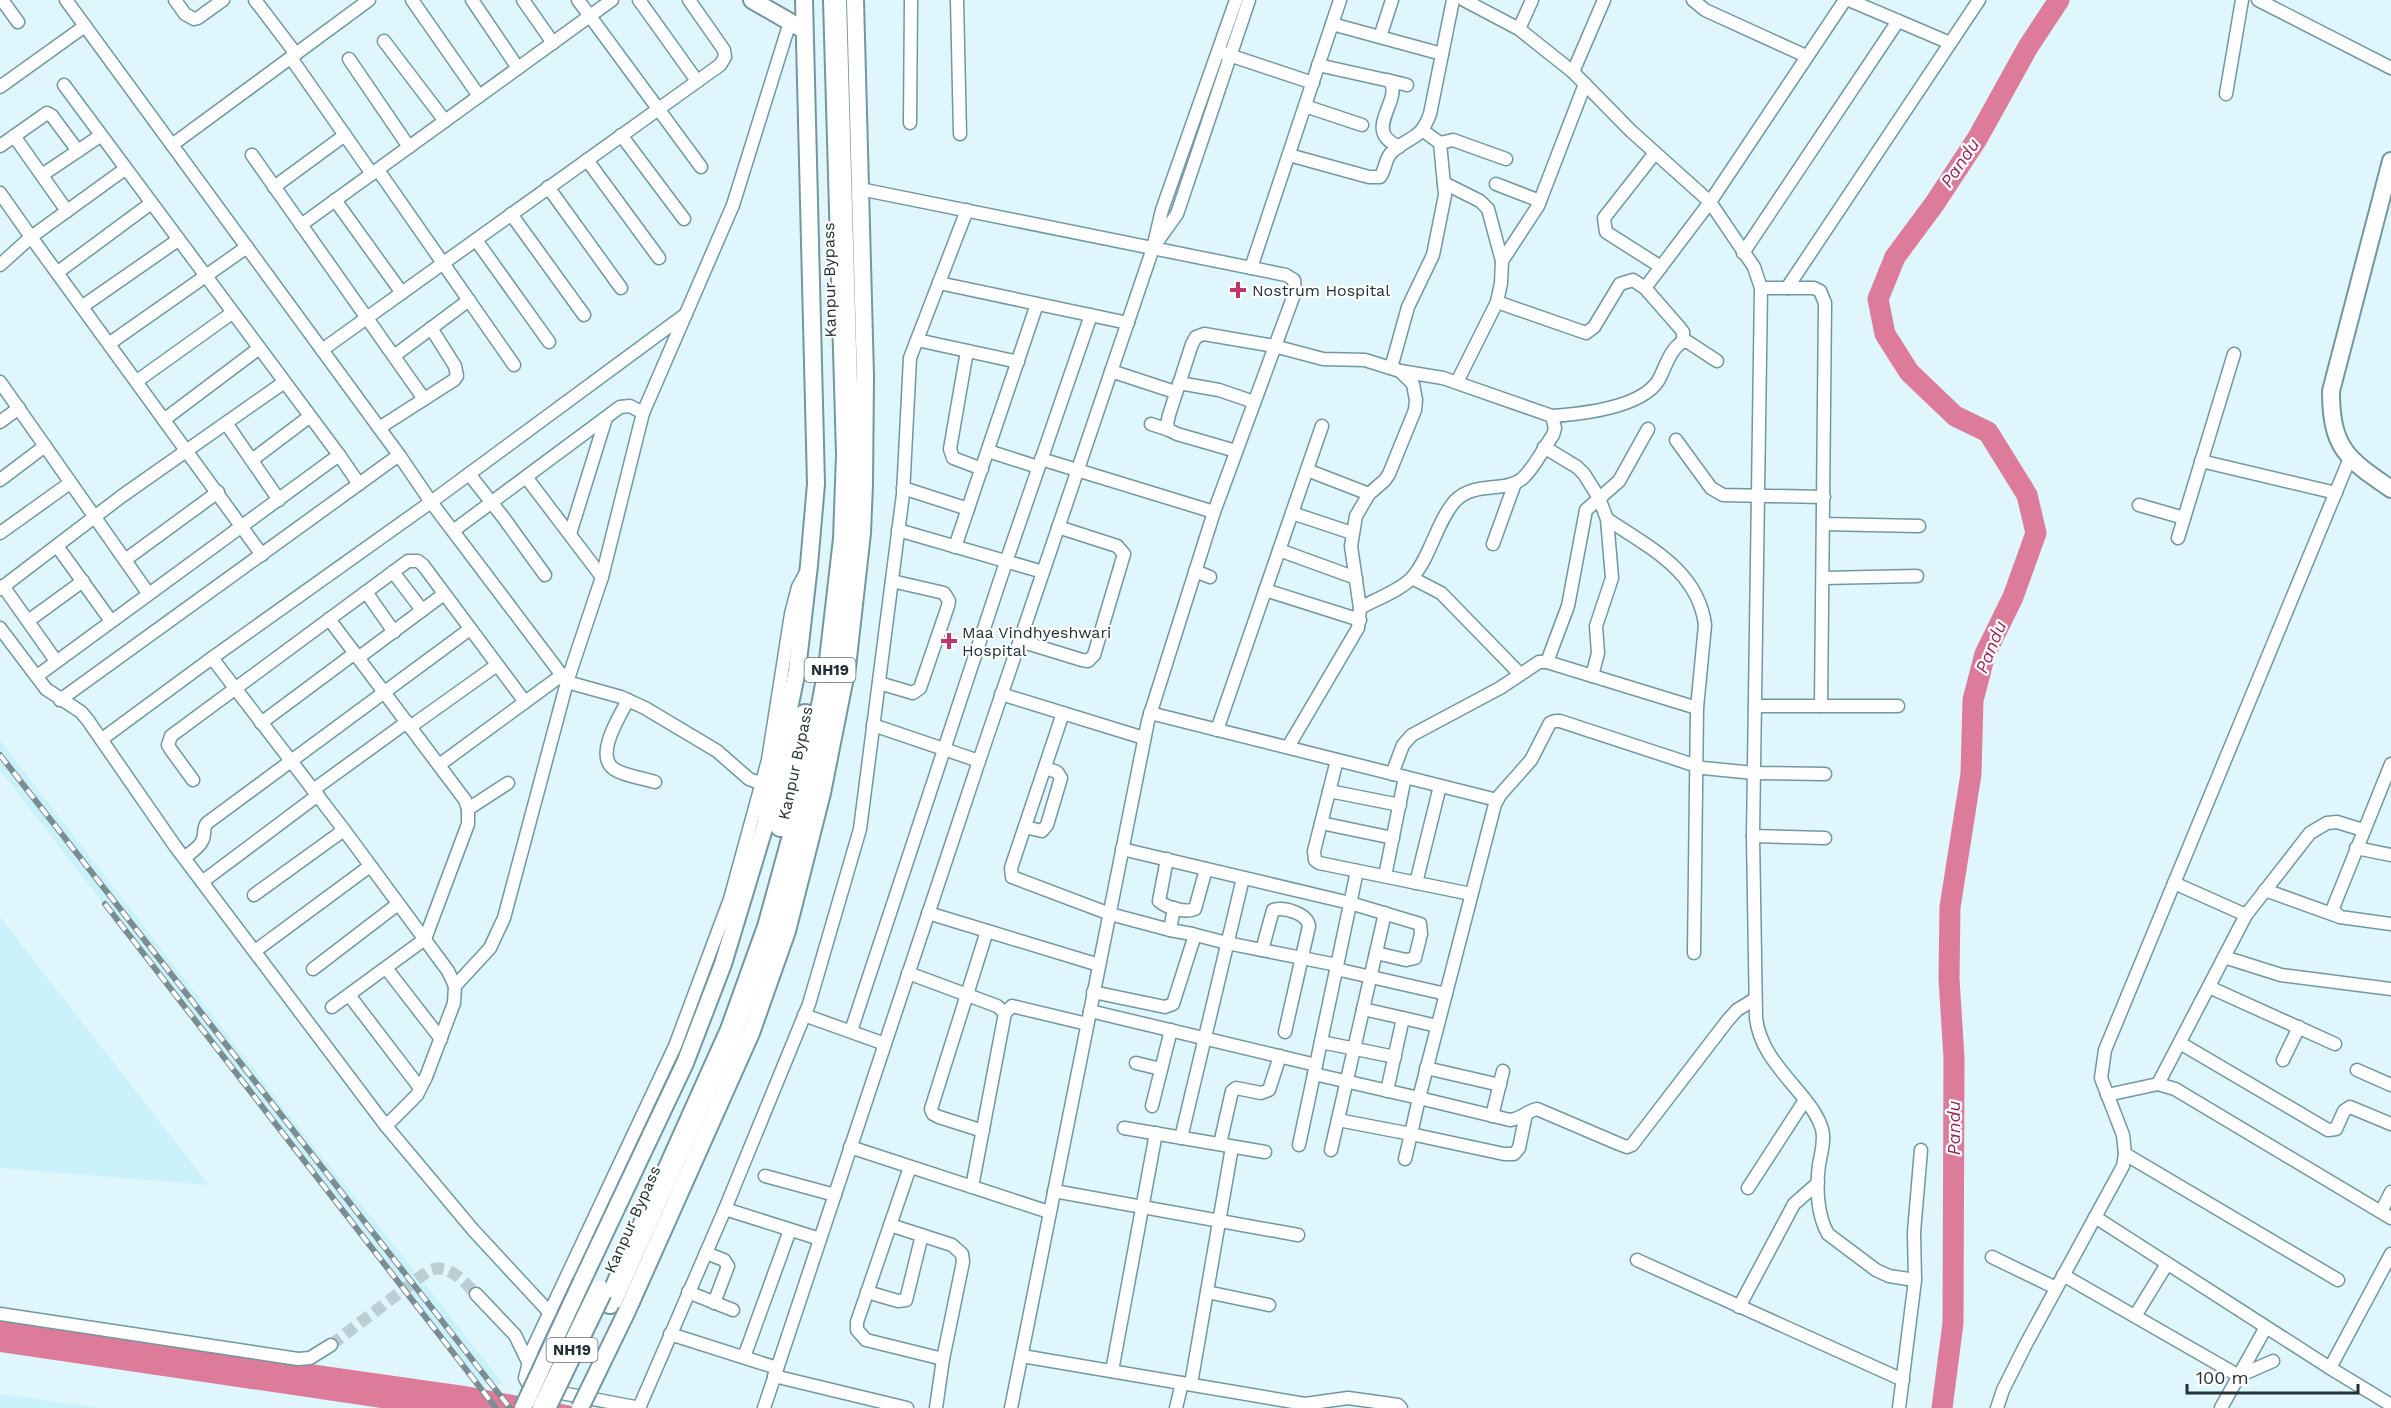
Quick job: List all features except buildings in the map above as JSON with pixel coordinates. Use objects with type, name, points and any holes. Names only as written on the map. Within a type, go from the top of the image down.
[{"type":"highway","name":"Kanpur Bypass","points":[[544,1408],[600,1292],[722,1018],[753,935],[791,785],[816,661],[830,533],[833,452],[822,0]]},
{"type":"highway","name":"Kanpur Bypass","points":[[560,1408],[732,1030],[769,927],[804,800],[830,669],[845,539],[848,455],[835,0]]},
{"type":"main road","points":[[752,0],[797,26]]},
{"type":"main road","points":[[523,1408],[685,1063],[723,964],[765,825],[797,670],[816,484],[797,26],[804,0]]},
{"type":"main road","points":[[580,1408],[627,1311],[750,1033],[787,931],[822,792],[843,684],[862,533],[865,376],[855,0]]},
{"type":"main road","points":[[2391,161],[2331,391],[2334,430],[2341,446],[2356,465],[2391,489]]},
{"type":"street","points":[[2,0],[18,22]]},
{"type":"street","points":[[66,0],[431,502],[565,679],[628,700],[670,722],[717,751],[749,779],[762,784]]},
{"type":"street","points":[[175,0],[184,14],[194,19],[223,0]]},
{"type":"street","points":[[255,0],[345,135],[443,263],[514,365]]},
{"type":"street","points":[[172,145],[369,0]]},
{"type":"street","points":[[412,0],[479,96]]},
{"type":"street","points":[[472,0],[518,68]]},
{"type":"street","points":[[523,0],[553,43]]},
{"type":"street","points":[[578,0],[701,167]]},
{"type":"street","points":[[301,225],[612,0]]},
{"type":"street","points":[[639,0],[697,81]]},
{"type":"street","points":[[322,350],[720,65],[725,57],[724,50],[689,0]]},
{"type":"street","points":[[910,123],[911,0]]},
{"type":"street","points":[[957,0],[960,134]]},
{"type":"street","points":[[764,1408],[1001,694],[1153,248],[1177,214],[1225,54],[1236,0]]},
{"type":"street","points":[[1225,54],[1249,0]]},
{"type":"street","points":[[1251,268],[1340,0]]},
{"type":"street","points":[[1380,37],[1392,0]]},
{"type":"street","points":[[1289,155],[1376,178],[1383,174],[1389,155],[1422,130],[1430,114],[1453,0]]},
{"type":"street","points":[[1464,0],[1519,29],[1573,72],[1655,153],[1710,202],[1754,267],[1761,288],[1753,836],[1756,1018],[1761,1042],[1819,1120],[1824,1138],[1818,1184],[1822,1218],[1828,1234],[1876,1270],[1889,1276],[1915,1280]]},
{"type":"street","points":[[1519,29],[1532,0]]},
{"type":"street","points":[[1573,72],[1604,0]]},
{"type":"street","points":[[1693,0],[1714,15],[1806,56]]},
{"type":"street","points":[[1645,288],[1710,202],[1806,56],[1847,0],[1950,43]]},
{"type":"street","points":[[1787,288],[1979,0]]},
{"type":"street","points":[[2226,94],[2242,0]]},
{"type":"street","points":[[2258,0],[2391,68]]},
{"type":"street","points":[[1743,253],[1898,21]]},
{"type":"street","points":[[1332,24],[1442,54]]},
{"type":"street","points":[[0,87],[85,26]]},
{"type":"street","points":[[455,986],[490,948],[504,918],[565,679],[602,577],[643,413],[733,205],[797,26]]},
{"type":"street","points":[[384,42],[445,121]]},
{"type":"street","points":[[1225,54],[1312,82]]},
{"type":"street","points":[[349,60],[409,147]]},
{"type":"street","points":[[1318,65],[1407,85]]},
{"type":"street","points":[[1386,80],[1390,81],[1393,89],[1383,130],[1386,138],[1399,147]]},
{"type":"street","points":[[1502,261],[1540,201],[1585,84]]},
{"type":"street","points":[[64,86],[359,484]]},
{"type":"street","points":[[1305,106],[1362,125]]},
{"type":"street","points":[[0,146],[45,114],[50,114],[78,151]]},
{"type":"street","points":[[1396,370],[1408,308],[1433,255],[1443,210],[1444,183],[1440,143],[1422,130]]},
{"type":"street","points":[[274,187],[345,135]]},
{"type":"street","points":[[621,135],[684,219]]},
{"type":"street","points":[[14,136],[67,211]]},
{"type":"street","points":[[42,176],[100,136]]},
{"type":"street","points":[[1440,143],[1453,140],[1506,159]]},
{"type":"street","points":[[1655,153],[1604,218],[1606,232],[1661,267]]},
{"type":"street","points":[[252,155],[424,399]]},
{"type":"street","points":[[587,160],[659,258]]},
{"type":"street","points":[[0,265],[31,237],[125,169]]},
{"type":"street","points":[[1444,183],[1480,201],[1488,209],[1502,261],[1497,302],[1457,382]]},
{"type":"street","points":[[1497,184],[1540,201]]},
{"type":"street","points":[[548,188],[621,288]]},
{"type":"street","points":[[860,189],[1286,275],[1294,280],[1294,292],[1214,512],[1150,713],[1011,1408]]},
{"type":"street","points":[[1,196],[262,555]]},
{"type":"street","points":[[335,200],[402,293]]},
{"type":"street","points":[[57,272],[150,204]]},
{"type":"street","points":[[809,565],[798,587],[791,614],[775,724],[762,784],[730,899],[675,1046],[532,1350],[525,1378],[530,1387],[640,1408],[725,1209],[804,1015],[860,829],[903,488],[910,358],[967,210]]},
{"type":"street","points":[[511,214],[584,315]]},
{"type":"street","points":[[83,306],[178,240]]},
{"type":"street","points":[[476,240],[549,342]]},
{"type":"street","points":[[110,343],[247,247]]},
{"type":"street","points":[[1497,302],[1586,333],[1594,327],[1620,284],[1633,280],[1645,288],[1680,328],[1683,332],[1683,342]]},
{"type":"street","points":[[939,283],[1128,323]]},
{"type":"street","points":[[1761,288],[1814,288],[1825,297],[1821,706]]},
{"type":"street","points":[[394,356],[469,300]]},
{"type":"street","points":[[955,547],[1037,304]]},
{"type":"street","points":[[102,739],[431,502],[688,312]]},
{"type":"street","points":[[137,381],[232,314]]},
{"type":"street","points":[[851,1031],[1006,562],[1091,315]]},
{"type":"street","points":[[379,428],[457,376],[456,366],[431,328]]},
{"type":"street","points":[[1169,430],[1169,415],[1192,344],[1196,337],[1204,334],[1274,346],[1323,359],[1365,360],[1396,370],[1432,375],[1552,416],[1602,411],[1643,394],[1657,383],[1677,346],[1683,342],[1688,342],[1717,361]]},
{"type":"street","points":[[917,340],[1018,362]]},
{"type":"street","points":[[165,419],[258,349]]},
{"type":"street","points":[[967,351],[950,454],[953,458],[982,469]]},
{"type":"street","points":[[2178,538],[2234,354]]},
{"type":"street","points":[[1111,370],[1177,388],[1219,390],[1254,402]]},
{"type":"street","points":[[1288,747],[1358,628],[1360,614],[1351,546],[1356,516],[1369,494],[1389,474],[1416,400],[1413,384],[1396,370]]},
{"type":"street","points":[[0,382],[148,593]]},
{"type":"street","points":[[56,661],[2,587],[122,496],[284,383]]},
{"type":"street","points":[[453,531],[625,406],[635,407],[643,413]]},
{"type":"street","points":[[0,422],[19,408]]},
{"type":"street","points":[[1265,590],[1360,614],[1412,578],[1455,501],[1464,493],[1473,489],[1515,483],[1523,478],[1555,428],[1552,416]]},
{"type":"street","points":[[252,460],[309,417]]},
{"type":"street","points":[[570,534],[606,418]]},
{"type":"street","points":[[226,423],[279,500]]},
{"type":"street","points":[[1151,424],[1236,451]]},
{"type":"street","points":[[1217,730],[1322,426]]},
{"type":"street","points":[[1547,662],[1568,606],[1586,510],[1614,486],[1648,429]]},
{"type":"street","points":[[1676,440],[1717,493],[1824,497]]},
{"type":"street","points":[[0,480],[45,446]]},
{"type":"street","points":[[1544,447],[1577,467],[1584,474],[1599,498],[1607,519],[1612,578],[1596,626],[1598,653],[1592,676]]},
{"type":"street","points":[[988,451],[1078,470],[1214,512]]},
{"type":"street","points":[[36,676],[339,455]]},
{"type":"street","points":[[60,700],[399,455]]},
{"type":"street","points":[[1997,1408],[2003,1390],[2056,1288],[2123,1166],[2125,1144],[2120,1123],[2101,1078],[2105,1050],[2350,458]]},
{"type":"street","points":[[2201,461],[2336,493]]},
{"type":"street","points":[[1307,470],[1369,494]]},
{"type":"street","points":[[469,474],[545,575]]},
{"type":"street","points":[[526,477],[602,577]]},
{"type":"street","points":[[0,534],[70,483]]},
{"type":"street","points":[[1493,544],[1515,483]]},
{"type":"street","points":[[903,488],[968,509]]},
{"type":"street","points":[[124,560],[218,492]]},
{"type":"street","points":[[2139,505],[2184,518]]},
{"type":"street","points":[[1292,513],[1352,533]]},
{"type":"street","points":[[1607,519],[1682,572],[1692,586],[1703,613],[1705,625],[1697,708],[1694,953]]},
{"type":"street","points":[[1823,524],[1919,526]]},
{"type":"street","points":[[1020,641],[1082,660],[1088,661],[1094,655],[1124,554],[1117,546],[1058,527]]},
{"type":"street","points":[[898,530],[1043,572]]},
{"type":"street","points":[[57,546],[111,621]]},
{"type":"street","points":[[1280,550],[1356,578]]},
{"type":"street","points":[[193,780],[171,750],[169,741],[171,736],[408,561],[418,561],[525,702]]},
{"type":"street","points":[[1196,571],[1210,577]]},
{"type":"street","points":[[393,572],[422,610]]},
{"type":"street","points":[[1823,578],[1917,576]]},
{"type":"street","points":[[1412,578],[1441,592],[1520,674]]},
{"type":"street","points":[[28,621],[83,581]]},
{"type":"street","points":[[879,683],[908,693],[913,693],[920,688],[949,601],[944,593],[892,581]]},
{"type":"street","points":[[366,592],[394,632]]},
{"type":"street","points":[[261,723],[357,655],[394,632],[444,594]]},
{"type":"street","points":[[329,619],[465,800],[468,809],[468,824],[425,939],[332,1007]]},
{"type":"street","points":[[0,628],[46,689],[84,716],[102,739],[184,858],[386,1126],[474,1231],[550,1313]]},
{"type":"street","points":[[184,858],[201,844],[204,838],[203,829],[207,823],[470,628]]},
{"type":"street","points":[[212,658],[425,939],[448,971],[455,986],[454,1003],[420,1088],[403,1110],[386,1126]]},
{"type":"street","points":[[1392,774],[1403,745],[1412,735],[1500,688],[1539,662],[1547,662],[1697,708]]},
{"type":"street","points":[[202,882],[315,793],[497,665]]},
{"type":"street","points":[[439,765],[525,702],[565,679]]},
{"type":"street","points":[[1001,694],[1144,738]]},
{"type":"street","points":[[628,700],[609,740],[606,751],[608,760],[615,770],[655,782]]},
{"type":"street","points":[[1755,706],[1898,706]]},
{"type":"street","points":[[1063,713],[1011,868],[1012,877],[1110,914],[1446,994]]},
{"type":"street","points":[[1150,713],[1497,800]]},
{"type":"street","points":[[1405,1159],[1426,1068],[1497,800],[1531,760],[1550,723],[1555,721],[1714,770],[1825,774]]},
{"type":"street","points":[[873,726],[979,761]]},
{"type":"street","points":[[1337,760],[1314,851],[1315,860],[1318,863],[1471,894]]},
{"type":"street","points":[[2340,917],[2335,912],[2334,901],[2391,764]]},
{"type":"street","points":[[1025,827],[1042,831],[1047,825],[1061,778],[1057,772],[1045,768]]},
{"type":"street","points":[[1385,876],[1405,777]]},
{"type":"street","points":[[468,809],[508,783]]},
{"type":"street","points":[[1416,883],[1440,786]]},
{"type":"street","points":[[1329,790],[1400,805]]},
{"type":"street","points":[[2158,1083],[2246,915],[2310,833],[2319,826],[2337,822],[2364,830]]},
{"type":"street","points":[[1321,823],[1393,838]]},
{"type":"street","points":[[254,895],[344,830]]},
{"type":"street","points":[[1753,836],[1825,838]]},
{"type":"street","points":[[2356,848],[2391,855]]},
{"type":"street","points":[[1122,849],[1350,903],[1420,924],[1421,934],[1415,958],[1406,960],[1376,953]]},
{"type":"street","points":[[1167,859],[1159,901],[1162,905],[1191,911],[1195,909],[1206,869]]},
{"type":"street","points":[[255,951],[370,866]]},
{"type":"street","points":[[1299,1145],[1358,871]]},
{"type":"street","points":[[1181,1138],[1243,878]]},
{"type":"street","points":[[2174,883],[2246,915]]},
{"type":"street","points":[[2265,890],[2340,917],[2391,924]]},
{"type":"street","points":[[313,969],[398,904]]},
{"type":"street","points":[[1170,930],[1174,908]]},
{"type":"street","points":[[1262,950],[1273,910],[1281,909],[1308,920],[1309,926],[1286,1032]]},
{"type":"street","points":[[928,913],[1099,964]]},
{"type":"street","points":[[1331,1150],[1385,913]]},
{"type":"street","points":[[983,1131],[939,1117],[933,1114],[931,1108],[987,931]]},
{"type":"street","points":[[1093,993],[1170,1007],[1176,997],[1186,965],[1194,938],[1192,934]]},
{"type":"street","points":[[2224,957],[2281,975],[2391,989]]},
{"type":"street","points":[[386,968],[441,1039]]},
{"type":"street","points":[[908,974],[997,1006],[1005,1013]]},
{"type":"street","points":[[2209,987],[2335,1044]]},
{"type":"street","points":[[349,995],[420,1088]]},
{"type":"street","points":[[1090,1011],[1280,1056],[1347,1082],[1510,1120],[1518,1119],[1537,1109],[1545,1111],[1627,1147],[1632,1145],[1728,1020],[1737,1010],[1755,999]]},
{"type":"street","points":[[972,1187],[1005,1013],[1012,1006],[1087,1024]]},
{"type":"street","points":[[1363,1009],[1437,1026]]},
{"type":"street","points":[[804,1015],[885,1044]]},
{"type":"street","points":[[1387,1090],[1403,1018]]},
{"type":"street","points":[[2283,1060],[2299,1027]]},
{"type":"street","points":[[1152,1106],[1170,1030]]},
{"type":"street","points":[[1321,1042],[1395,1057]]},
{"type":"street","points":[[2180,1043],[2328,1130],[2336,1129],[2344,1111],[2350,1107],[2391,1124]]},
{"type":"street","points":[[1176,1408],[1186,1383],[1207,1292],[1219,1221],[1232,1091],[1236,1088],[1261,1093],[1269,1090],[1280,1056]]},
{"type":"street","points":[[1136,1063],[1161,1069]]},
{"type":"street","points":[[1426,1068],[1500,1085]]},
{"type":"street","points":[[2357,1070],[2391,1085]]},
{"type":"street","points":[[1492,1116],[1503,1071]]},
{"type":"street","points":[[2107,1095],[2158,1083],[2175,1089],[2386,1215],[2391,1192]]},
{"type":"street","points":[[1748,1188],[1805,1100]]},
{"type":"street","points":[[1338,1120],[1504,1154],[1514,1154],[1519,1148],[1527,1114]]},
{"type":"street","points":[[1124,1128],[1265,1152]]},
{"type":"street","points":[[1112,1371],[1156,1133]]},
{"type":"street","points":[[850,1147],[1049,1212]]},
{"type":"street","points":[[1899,1408],[1915,1280],[1914,1232],[1921,1150]]},
{"type":"street","points":[[2125,1154],[2338,1280]]},
{"type":"street","points":[[910,1167],[857,1322],[857,1330],[866,1340],[943,1359]]},
{"type":"street","points":[[765,1176],[835,1195]]},
{"type":"street","points":[[1739,1306],[1794,1204],[1818,1184]]},
{"type":"street","points":[[1054,1191],[1298,1235]]},
{"type":"street","points":[[725,1209],[820,1239]]},
{"type":"street","points":[[2095,1217],[2391,1405]]},
{"type":"street","points":[[890,1225],[952,1245],[962,1254],[963,1262],[943,1359],[936,1408]]},
{"type":"street","points":[[744,1357],[790,1230]]},
{"type":"street","points":[[867,1293],[898,1301],[906,1299],[922,1235]]},
{"type":"street","points":[[706,1253],[724,1260],[728,1266],[714,1303]]},
{"type":"street","points":[[2330,1368],[2391,1254]]},
{"type":"street","points":[[1992,1257],[2056,1288]]},
{"type":"street","points":[[1637,1260],[1903,1380]]},
{"type":"street","points":[[2135,1316],[2167,1264]]},
{"type":"street","points":[[2063,1275],[2239,1376]]},
{"type":"street","points":[[688,1292],[733,1310]]},
{"type":"street","points":[[1207,1292],[1269,1305]]},
{"type":"street","points":[[476,1294],[515,1335],[529,1364]]},
{"type":"street","points":[[0,1314],[298,1359],[310,1358],[331,1345]]},
{"type":"street","points":[[2221,1408],[2266,1327]]},
{"type":"street","points":[[670,1334],[744,1357],[776,1372],[907,1408]]},
{"type":"street","points":[[1022,1356],[1305,1404],[1348,1398],[1401,1408]]},
{"type":"street","points":[[2239,1376],[2273,1361]]},
{"type":"shaded area","points":[[0,740],[307,1138],[503,1384],[475,1385],[0,770]]},
{"type":"shaded area","points":[[0,917],[209,1185],[0,1168]]},
{"type":"shaded area","points":[[0,1320],[465,1386],[583,1408],[381,1408],[0,1352]]},
{"type":"shaded area","points":[[0,1394],[102,1408],[0,1408]]},
{"type":"waterway","name":"Pandu","points":[[1942,1408],[1953,1323],[1954,1058],[1949,979],[1950,907],[1971,774],[1973,700],[1985,654],[2013,597],[2036,533],[2027,495],[1988,432],[1955,416],[1909,372],[1885,334],[1878,299],[1895,257],[1935,203],[1977,139],[2028,47],[2059,0]]},
{"type":"tunnel","points":[[331,1345],[428,1271],[435,1269],[448,1271],[460,1278],[476,1294]]},
{"type":"railway","points":[[0,755],[510,1408]]},
{"type":"railway","points":[[105,904],[496,1408]]},
{"type":"place","name":"Nostrum Hospital","points":[[1238,290]]},
{"type":"place","name":"Maa Vindhyeshwari Hospital","points":[[949,641]]}]
